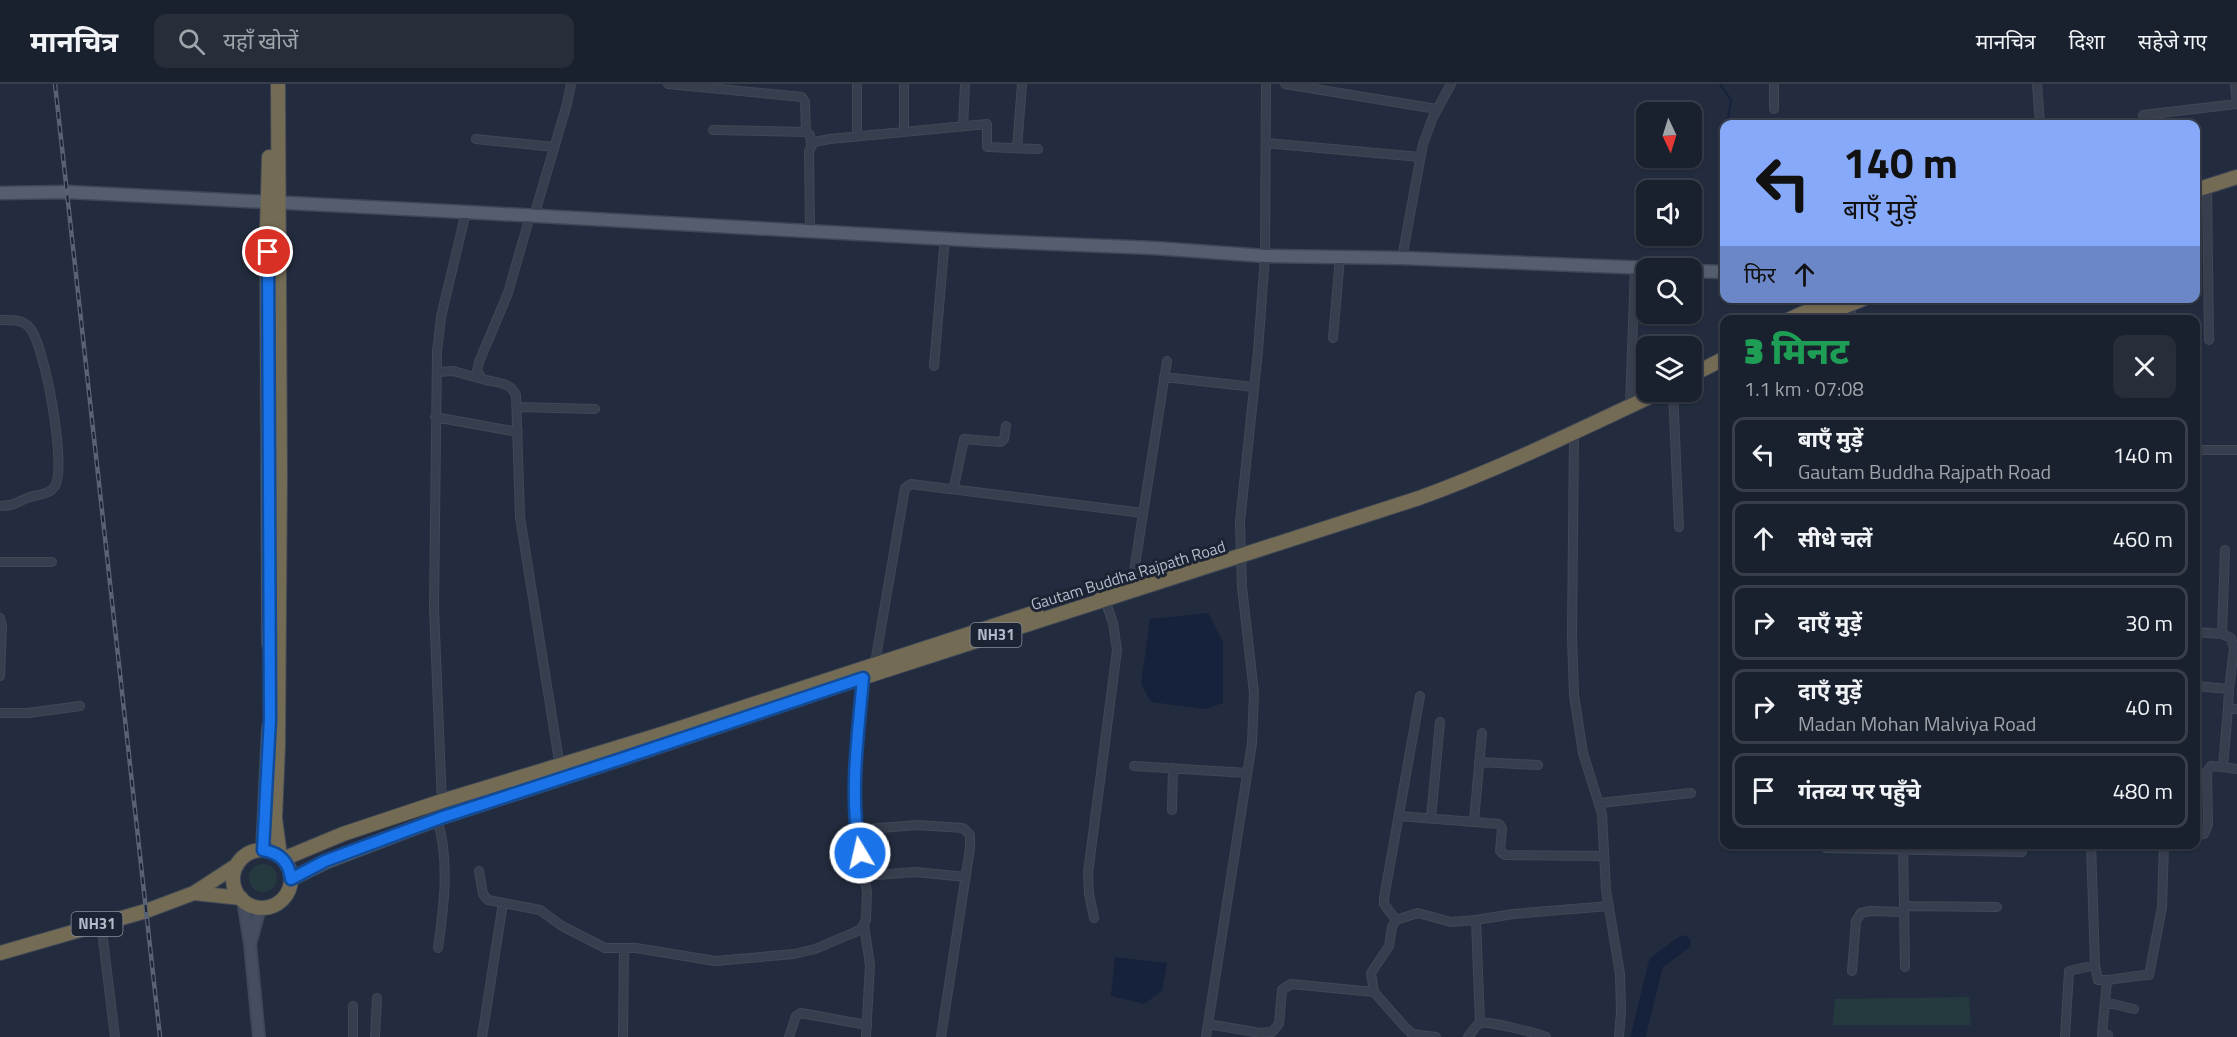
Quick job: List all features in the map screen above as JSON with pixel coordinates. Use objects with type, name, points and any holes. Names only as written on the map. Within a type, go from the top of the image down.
[{"type":"highway","points":[[260,908],[270,907],[284,898],[288,893],[291,879],[290,871],[281,857],[275,818],[278,746],[280,476],[270,84]]},
{"type":"highway","points":[[278,84],[272,202],[270,719],[263,850],[281,857]]},
{"type":"highway","points":[[2200,186],[2237,169]]},
{"type":"highway","points":[[2200,186],[2237,177]]},
{"type":"highway","points":[[1803,315],[1840,303]]},
{"type":"highway","points":[[1821,315],[1841,303]]},
{"type":"highway","points":[[1702,361],[1720,352]]},
{"type":"highway","points":[[1702,370],[1720,361]]},
{"type":"highway","name":"NH31","points":[[1240,553],[1446,480],[1630,402],[1636,397]]},
{"type":"highway","name":"Gautam Buddha Rajpath Road","points":[[291,879],[325,861],[562,771],[863,678],[1105,600],[1132,586],[1470,479],[1574,434],[1636,400]]},
{"type":"highway","name":"NH31","points":[[281,857],[442,801],[562,771],[662,734],[875,663],[1132,586]]},
{"type":"highway","name":"NH31","points":[[0,953],[146,911],[194,893],[237,865],[246,855],[263,850]]},
{"type":"highway","points":[[237,865],[234,872],[234,886],[242,899]]},
{"type":"highway","name":"NH31","points":[[194,893],[242,899],[260,908]]},
{"type":"main road","points":[[0,194],[68,192],[945,237],[1265,256],[1402,258],[1635,268]]},
{"type":"main road","points":[[1702,271],[1720,272]]},
{"type":"street","points":[[482,379],[477,367],[508,294],[554,147],[571,84]]},
{"type":"street","points":[[668,84],[802,97],[806,102],[806,132]]},
{"type":"street","points":[[857,84],[857,136]]},
{"type":"street","points":[[904,84],[904,132]]},
{"type":"street","points":[[963,126],[965,84]]},
{"type":"street","points":[[1017,148],[1022,84]]},
{"type":"street","points":[[1206,1037],[1252,743],[1254,693],[1240,553],[1240,522],[1265,256],[1266,84]]},
{"type":"street","points":[[1286,84],[1437,109]]},
{"type":"street","points":[[1402,258],[1420,157],[1437,109],[1451,84]]},
{"type":"street","points":[[1774,84],[1774,109]]},
{"type":"street","points":[[2037,84],[2040,120]]},
{"type":"street","points":[[2143,115],[2237,104],[2235,84]]},
{"type":"street","points":[[811,145],[820,140],[987,124],[987,147],[1038,149]]},
{"type":"street","points":[[713,130],[806,132],[810,135],[808,163],[810,230]]},
{"type":"street","points":[[476,139],[554,147]]},
{"type":"street","points":[[1266,143],[1420,157]]},
{"type":"street","points":[[2200,186],[2209,340]]},
{"type":"street","points":[[438,948],[443,912],[444,854],[440,818],[442,801],[434,608],[435,417],[441,317],[466,212]]},
{"type":"street","points":[[934,366],[945,237]]},
{"type":"street","points":[[1333,338],[1340,257]]},
{"type":"street","points":[[1630,402],[1635,268]]},
{"type":"street","points":[[0,320],[25,323],[30,327],[41,349],[54,410],[59,472],[55,487],[46,494],[31,497],[12,506],[0,506]]},
{"type":"street","points":[[1132,586],[1167,361]]},
{"type":"street","points":[[437,372],[453,371],[482,379],[513,388],[516,394],[520,517],[562,771]]},
{"type":"street","points":[[1164,377],[1254,387]]},
{"type":"street","points":[[1673,402],[1679,527]]},
{"type":"street","points":[[517,407],[595,409]]},
{"type":"street","points":[[435,417],[518,432]]},
{"type":"street","points":[[949,489],[956,484],[964,439],[1001,442],[1004,439],[1006,426]]},
{"type":"street","points":[[1574,434],[1572,638],[1574,695],[1583,753],[1600,803],[1609,906],[1620,974],[1619,1037]]},
{"type":"street","points":[[2200,450],[2237,450]]},
{"type":"street","points":[[875,663],[904,488],[911,484],[1143,513]]},
{"type":"street","points":[[2222,634],[2225,550]]},
{"type":"street","points":[[0,562],[52,562]]},
{"type":"street","points":[[1094,918],[1088,873],[1117,650],[1113,623],[1105,600]]},
{"type":"street","points":[[0,618],[2,626],[0,676]]},
{"type":"street","points":[[2200,632],[2222,634],[2234,642],[2223,767]]},
{"type":"street","points":[[863,678],[854,799],[868,915],[864,925],[870,965],[866,1037]]},
{"type":"street","points":[[2200,686],[2229,689]]},
{"type":"street","points":[[1396,920],[1384,904],[1384,898],[1420,696]]},
{"type":"street","points":[[0,713],[28,713],[80,705]]},
{"type":"street","points":[[2228,708],[2237,709]]},
{"type":"street","points":[[1431,818],[1440,722]]},
{"type":"street","points":[[1474,821],[1482,733]]},
{"type":"street","points":[[1479,762],[1538,765]]},
{"type":"street","points":[[1134,766],[1247,773]]},
{"type":"street","points":[[2200,834],[2204,834],[2208,825],[2206,771],[2211,766],[2237,769]]},
{"type":"street","points":[[1172,810],[1173,768]]},
{"type":"street","points":[[1600,803],[1691,793]]},
{"type":"street","points":[[1399,816],[1501,825],[1500,851],[1503,854],[1604,856]]},
{"type":"street","points":[[856,830],[917,825],[967,830],[971,840],[941,1037]]},
{"type":"street","points":[[1903,849],[1905,967]]},
{"type":"street","points":[[1993,849],[2022,852]]},
{"type":"street","points":[[2091,849],[2095,965],[2098,980],[2130,975],[2149,975],[2163,907],[2164,849]]},
{"type":"street","points":[[479,871],[485,897],[540,910],[562,926],[611,949],[646,950],[700,960],[728,961],[815,950],[853,933],[864,925]]},
{"type":"street","points":[[865,876],[915,872],[966,877]]},
{"type":"street","points":[[242,899],[250,944],[260,1037]]},
{"type":"street","points":[[482,1037],[503,903]]},
{"type":"street","points":[[1436,1037],[1412,1034],[1374,992],[1371,973],[1389,945],[1392,927],[1396,920],[1418,913],[1451,922],[1609,906]]},
{"type":"street","points":[[1852,971],[1856,921],[1861,913],[1904,909],[1996,907]]},
{"type":"street","points":[[250,944],[260,908]]},
{"type":"street","points":[[1468,1037],[1480,1023],[1476,920]]},
{"type":"street","points":[[101,923],[115,1037]]},
{"type":"street","points":[[623,1037],[624,948]]},
{"type":"street","points":[[2065,1037],[2069,971],[2095,965]]},
{"type":"street","points":[[2107,980],[2102,1034],[2108,1035]]},
{"type":"street","points":[[1208,1024],[1272,1032],[1279,1024],[1282,990],[1291,984],[1374,992]]},
{"type":"street","points":[[375,1037],[377,998]]},
{"type":"street","points":[[2105,1002],[2134,1009]]},
{"type":"street","points":[[353,1006],[353,1037]]},
{"type":"street","points":[[789,1037],[796,1016],[801,1014],[867,1025]]},
{"type":"street","points":[[1480,1023],[1546,1037]]},
{"type":"green space","points":[[263,864],[273,868],[277,878],[273,888],[263,892],[253,888],[249,878],[253,868]]},
{"type":"green space","points":[[1969,997],[1971,1025],[1833,1025],[1835,999]]},
{"type":"water","points":[[1208,613],[1223,642],[1223,703],[1205,709],[1151,702],[1141,684],[1150,619]]},
{"type":"water","points":[[1115,957],[1167,963],[1162,991],[1144,1004],[1111,996]]},
{"type":"waterway","points":[[1720,84],[1731,100],[1728,120]]},
{"type":"waterway","points":[[1638,1037],[1656,963],[1683,943]]},
{"type":"railway","points":[[55,84],[160,1037]]},
{"type":"route","points":[[268,252],[270,719],[263,850],[272,852],[283,859],[290,871],[291,879],[325,861],[443,817],[863,678],[854,799],[860,853]]}]
